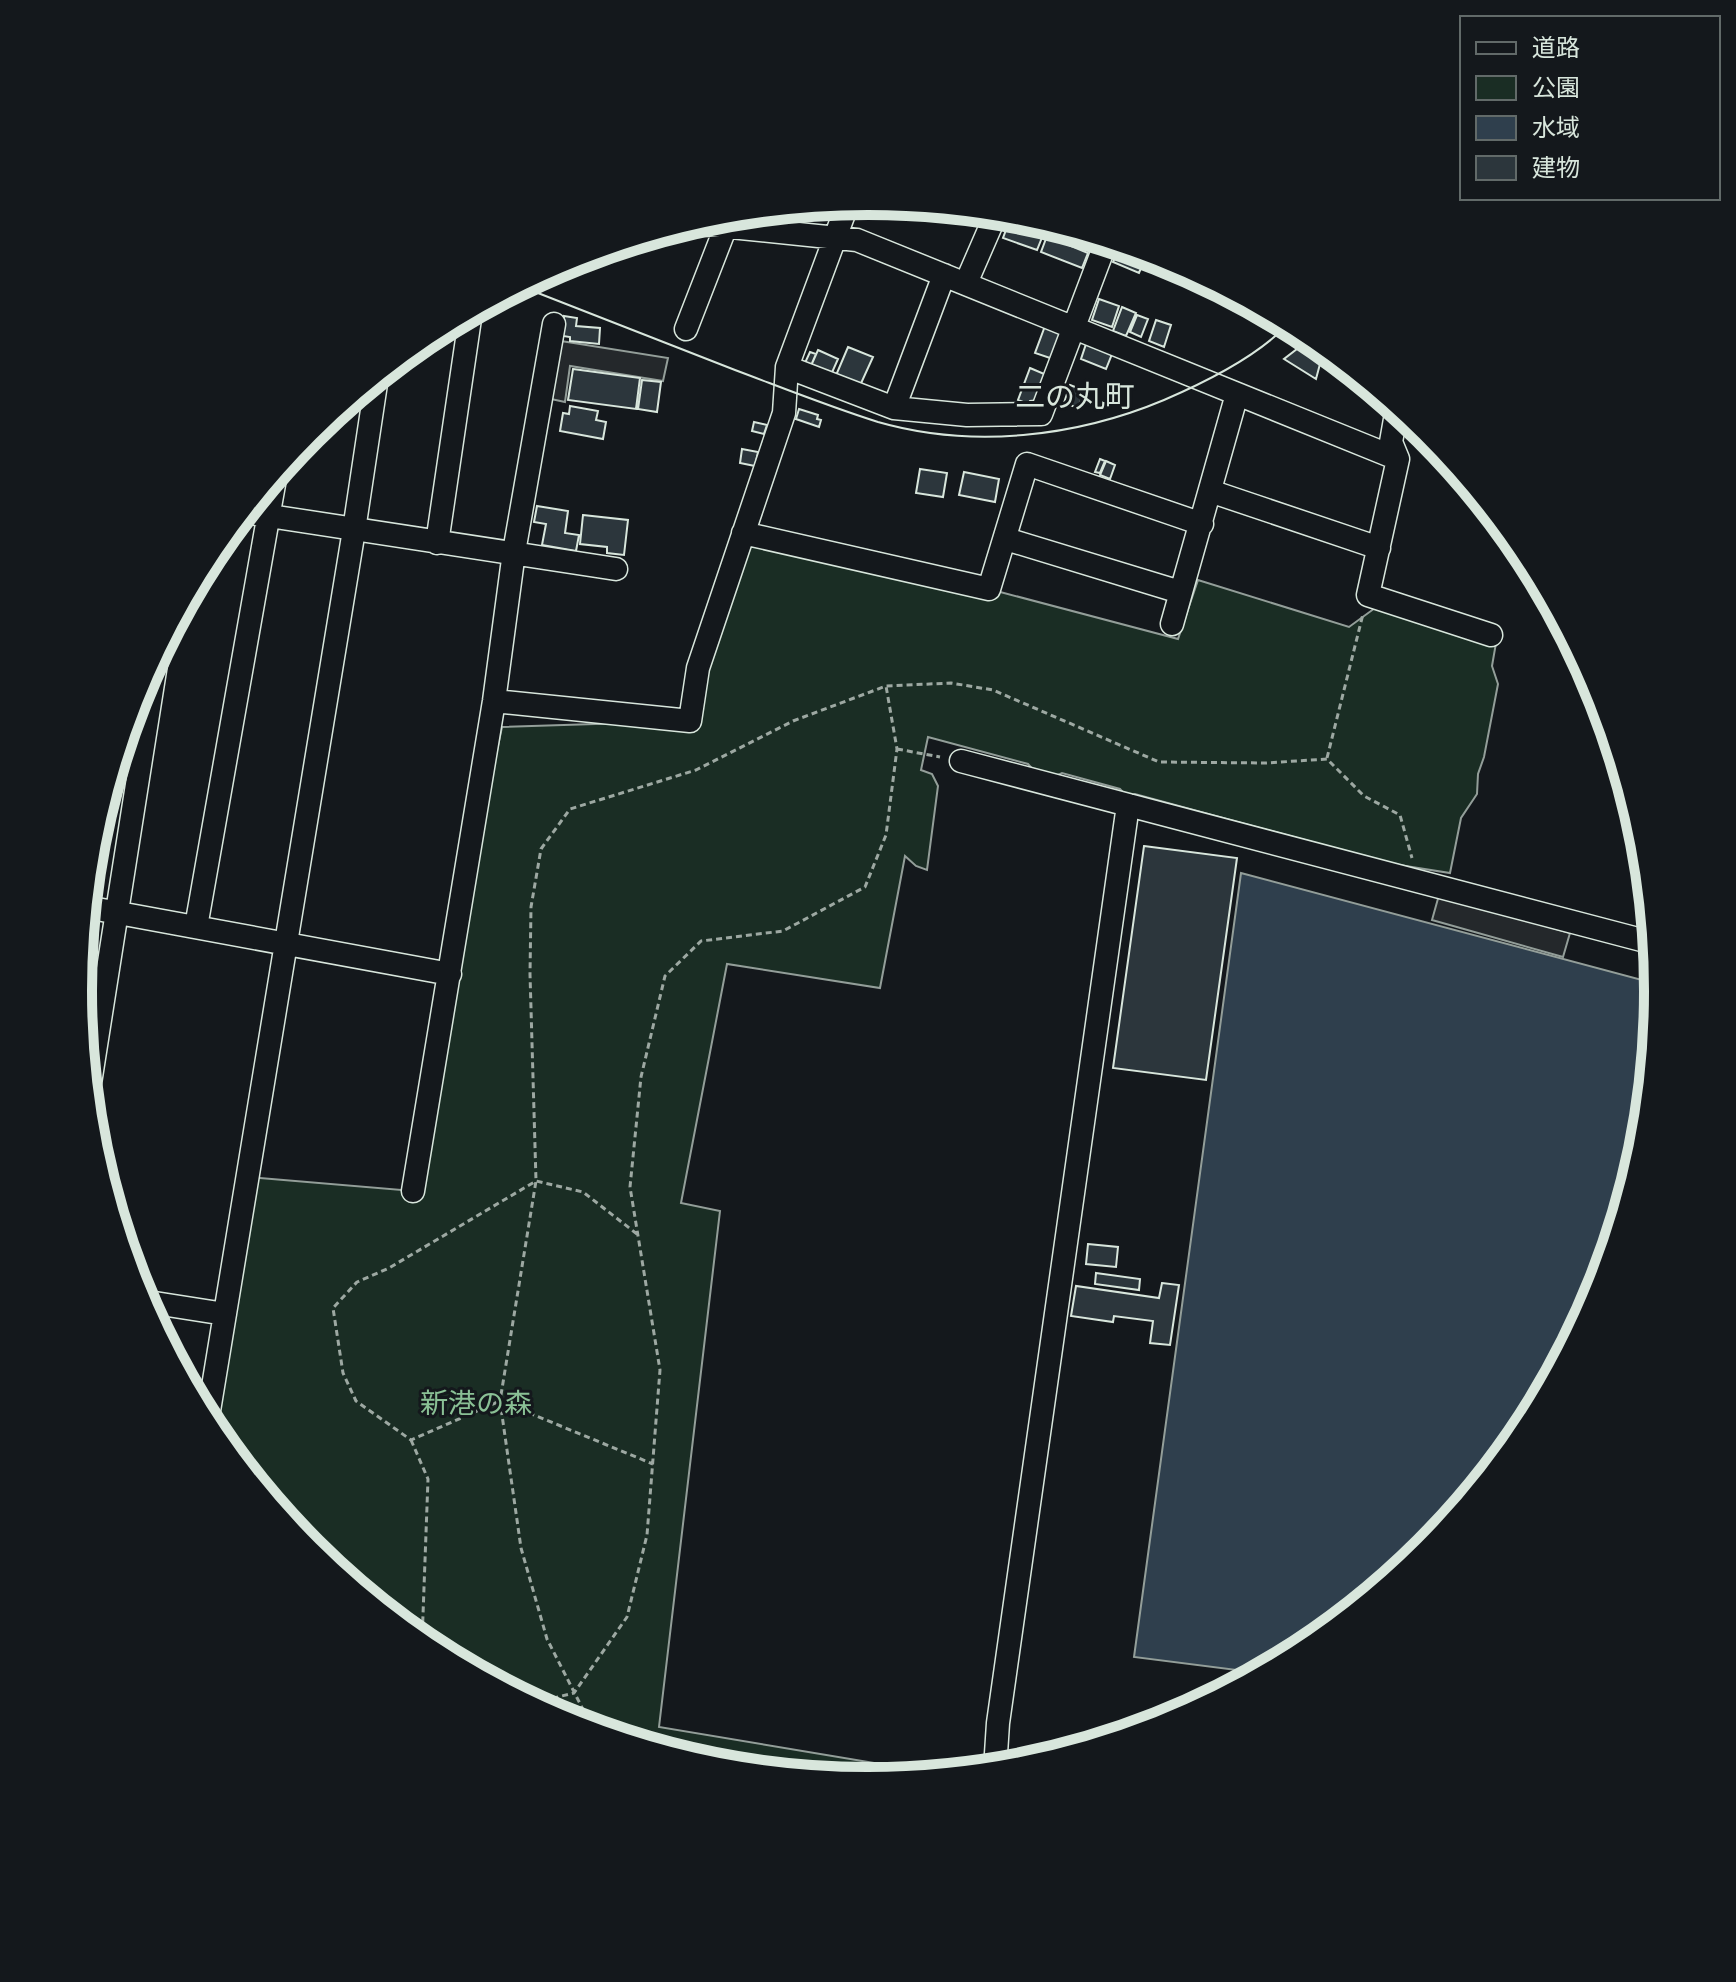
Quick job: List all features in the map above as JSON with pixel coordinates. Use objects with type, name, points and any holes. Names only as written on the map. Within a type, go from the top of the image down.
[{"type":"street","points":[[494,701],[690,721],[698,668],[784,413],[787,367],[842,216]]},
{"type":"street","points":[[750,225],[857,240],[1398,459]]},
{"type":"street","points":[[966,283],[991,226]]},
{"type":"street","points":[[686,329],[725,229]]},
{"type":"street","points":[[787,367],[894,408],[967,415],[1041,414],[1102,251]]},
{"type":"street","points":[[894,408],[944,275]]},
{"type":"street","points":[[413,1191],[494,701],[514,552],[554,324]]},
{"type":"street","points":[[437,543],[469,326]]},
{"type":"street","points":[[210,1402],[375,393]]},
{"type":"street","points":[[1172,624],[1237,394]]},
{"type":"street","points":[[1395,421],[1391,442],[1398,459],[1368,595],[1491,635]]},
{"type":"street","points":[[743,533],[989,589],[1027,464],[1202,524]]},
{"type":"street","points":[[1210,491],[1379,548]]},
{"type":"street","points":[[196,927],[273,494]]},
{"type":"street","points":[[256,514],[616,569]]},
{"type":"street","points":[[1006,539],[1180,592]]},
{"type":"street","points":[[93,1014],[116,913],[151,694]]},
{"type":"street","points":[[961,761],[1642,940]]},
{"type":"street","points":[[996,1756],[1128,805]]},
{"type":"street","points":[[97,909],[450,974]]},
{"type":"street","points":[[158,1304],[225,1314]]},
{"type":"path","points":[[1327,759],[1368,595]]},
{"type":"path","points":[[585,1713],[547,1639],[521,1548],[500,1401],[536,1181],[531,907],[541,849],[570,809],[696,770],[793,721],[886,686],[951,683],[993,690],[1159,762],[1266,763],[1327,759],[1364,796],[1400,815],[1418,881]]},
{"type":"path","points":[[551,1699],[574,1693],[627,1617],[647,1535],[660,1370],[630,1187],[641,1077],[665,976],[701,941],[783,931],[865,887],[886,835],[897,749],[886,686]]},
{"type":"path","points":[[897,749],[961,761]]},
{"type":"path","points":[[423,1626],[428,1479],[411,1440],[356,1401],[343,1373],[333,1308],[357,1282],[389,1268],[536,1181],[583,1192],[637,1234]]},
{"type":"path","points":[[411,1440],[500,1401],[653,1464]]},
{"type":"green space","name":"新港の森","points":[[743,533],[989,589],[1178,639],[1198,580],[1349,627],[1375,608],[1496,643],[1492,666],[1498,684],[1478,774],[1477,794],[1461,818],[1450,873],[1393,864],[1135,794],[1127,797],[1120,789],[1062,773],[1056,776],[1036,773],[1028,764],[928,737],[921,770],[932,774],[938,786],[927,870],[916,866],[905,856],[880,988],[727,964],[681,1203],[720,1211],[659,1727],[892,1766],[817,1765],[717,1752],[619,1726],[525,1687],[437,1636],[356,1574],[285,1503],[252,1463],[214,1408],[249,1177],[413,1191],[450,974],[502,727],[690,721]]},
{"type":"shaded area","points":[[561,341],[668,358],[663,381],[570,366],[565,402],[551,399]]},
{"type":"shaded area","points":[[1439,895],[1570,933],[1563,957],[1432,920]]},
{"type":"water","points":[[1241,873],[1644,980],[1637,1092],[1618,1192],[1603,1240],[1585,1288],[1540,1379],[1484,1463],[1417,1540],[1380,1574],[1340,1607],[1256,1663],[1242,1671],[1134,1657]]},
{"type":"building","points":[[1007,228],[1043,235],[1037,250],[1003,238]]},
{"type":"building","points":[[1047,236],[1088,253],[1082,268],[1041,252]]},
{"type":"building","points":[[1116,256],[1142,265],[1139,273],[1113,262]]},
{"type":"building","points":[[1158,271],[1184,283],[1183,285],[1157,274]]},
{"type":"building","points":[[1099,299],[1119,306],[1112,327],[1092,320]]},
{"type":"building","points":[[1122,307],[1136,313],[1126,336],[1113,331]]},
{"type":"building","points":[[1137,315],[1148,319],[1141,337],[1130,332]]},
{"type":"building","points":[[564,316],[577,318],[576,326],[600,328],[599,344],[570,341],[570,337],[563,336]]},
{"type":"building","points":[[1156,320],[1171,325],[1164,347],[1149,341]]},
{"type":"building","points":[[1045,326],[1063,333],[1053,359],[1035,353]]},
{"type":"building","points":[[1086,344],[1112,354],[1106,369],[1081,359]]},
{"type":"building","points":[[848,347],[873,357],[858,390],[834,380]]},
{"type":"building","points":[[1300,347],[1321,361],[1316,379],[1284,359]]},
{"type":"building","points":[[818,350],[838,359],[830,377],[810,368]]},
{"type":"building","points":[[810,352],[816,354],[810,368],[804,365]]},
{"type":"building","points":[[1030,368],[1049,376],[1040,400],[1028,404],[1018,400]]},
{"type":"building","points":[[573,369],[640,378],[636,409],[568,400]]},
{"type":"building","points":[[642,380],[661,382],[657,412],[638,409]]},
{"type":"building","points":[[1070,385],[1088,392],[1085,403],[1080,402],[1078,408],[1064,403]]},
{"type":"building","points":[[570,406],[598,411],[596,420],[606,422],[603,439],[560,431],[563,413],[569,414]]},
{"type":"building","points":[[799,409],[818,415],[817,419],[821,420],[819,427],[796,419]]},
{"type":"building","points":[[754,422],[767,425],[764,434],[752,431]]},
{"type":"building","points":[[742,449],[758,452],[755,466],[740,463]]},
{"type":"building","points":[[1100,459],[1105,461],[1100,473],[1095,472]]},
{"type":"building","points":[[1106,461],[1115,465],[1110,479],[1100,475]]},
{"type":"building","points":[[920,469],[947,473],[943,497],[916,493]]},
{"type":"building","points":[[964,472],[999,479],[995,502],[959,495]]},
{"type":"building","points":[[537,506],[568,511],[565,533],[579,535],[576,551],[542,545],[546,524],[534,522]]},
{"type":"building","points":[[583,515],[628,520],[624,555],[607,553],[607,547],[580,544]]},
{"type":"building","points":[[1144,846],[1237,858],[1206,1080],[1113,1068]]},
{"type":"building","points":[[1088,1244],[1118,1247],[1116,1267],[1086,1264]]},
{"type":"building","points":[[1096,1273],[1140,1279],[1139,1290],[1095,1284]]},
{"type":"building","points":[[1162,1283],[1179,1285],[1170,1345],[1150,1343],[1153,1321],[1114,1316],[1113,1322],[1071,1316],[1076,1286],[1159,1298]]},
{"type":"tram line","points":[[533,291],[842,410],[878,422],[950,435],[1023,435],[1095,423],[1130,413],[1214,377],[1278,333]]},
{"type":"district","name":"二の丸町","points":[[1075,397]]}]
